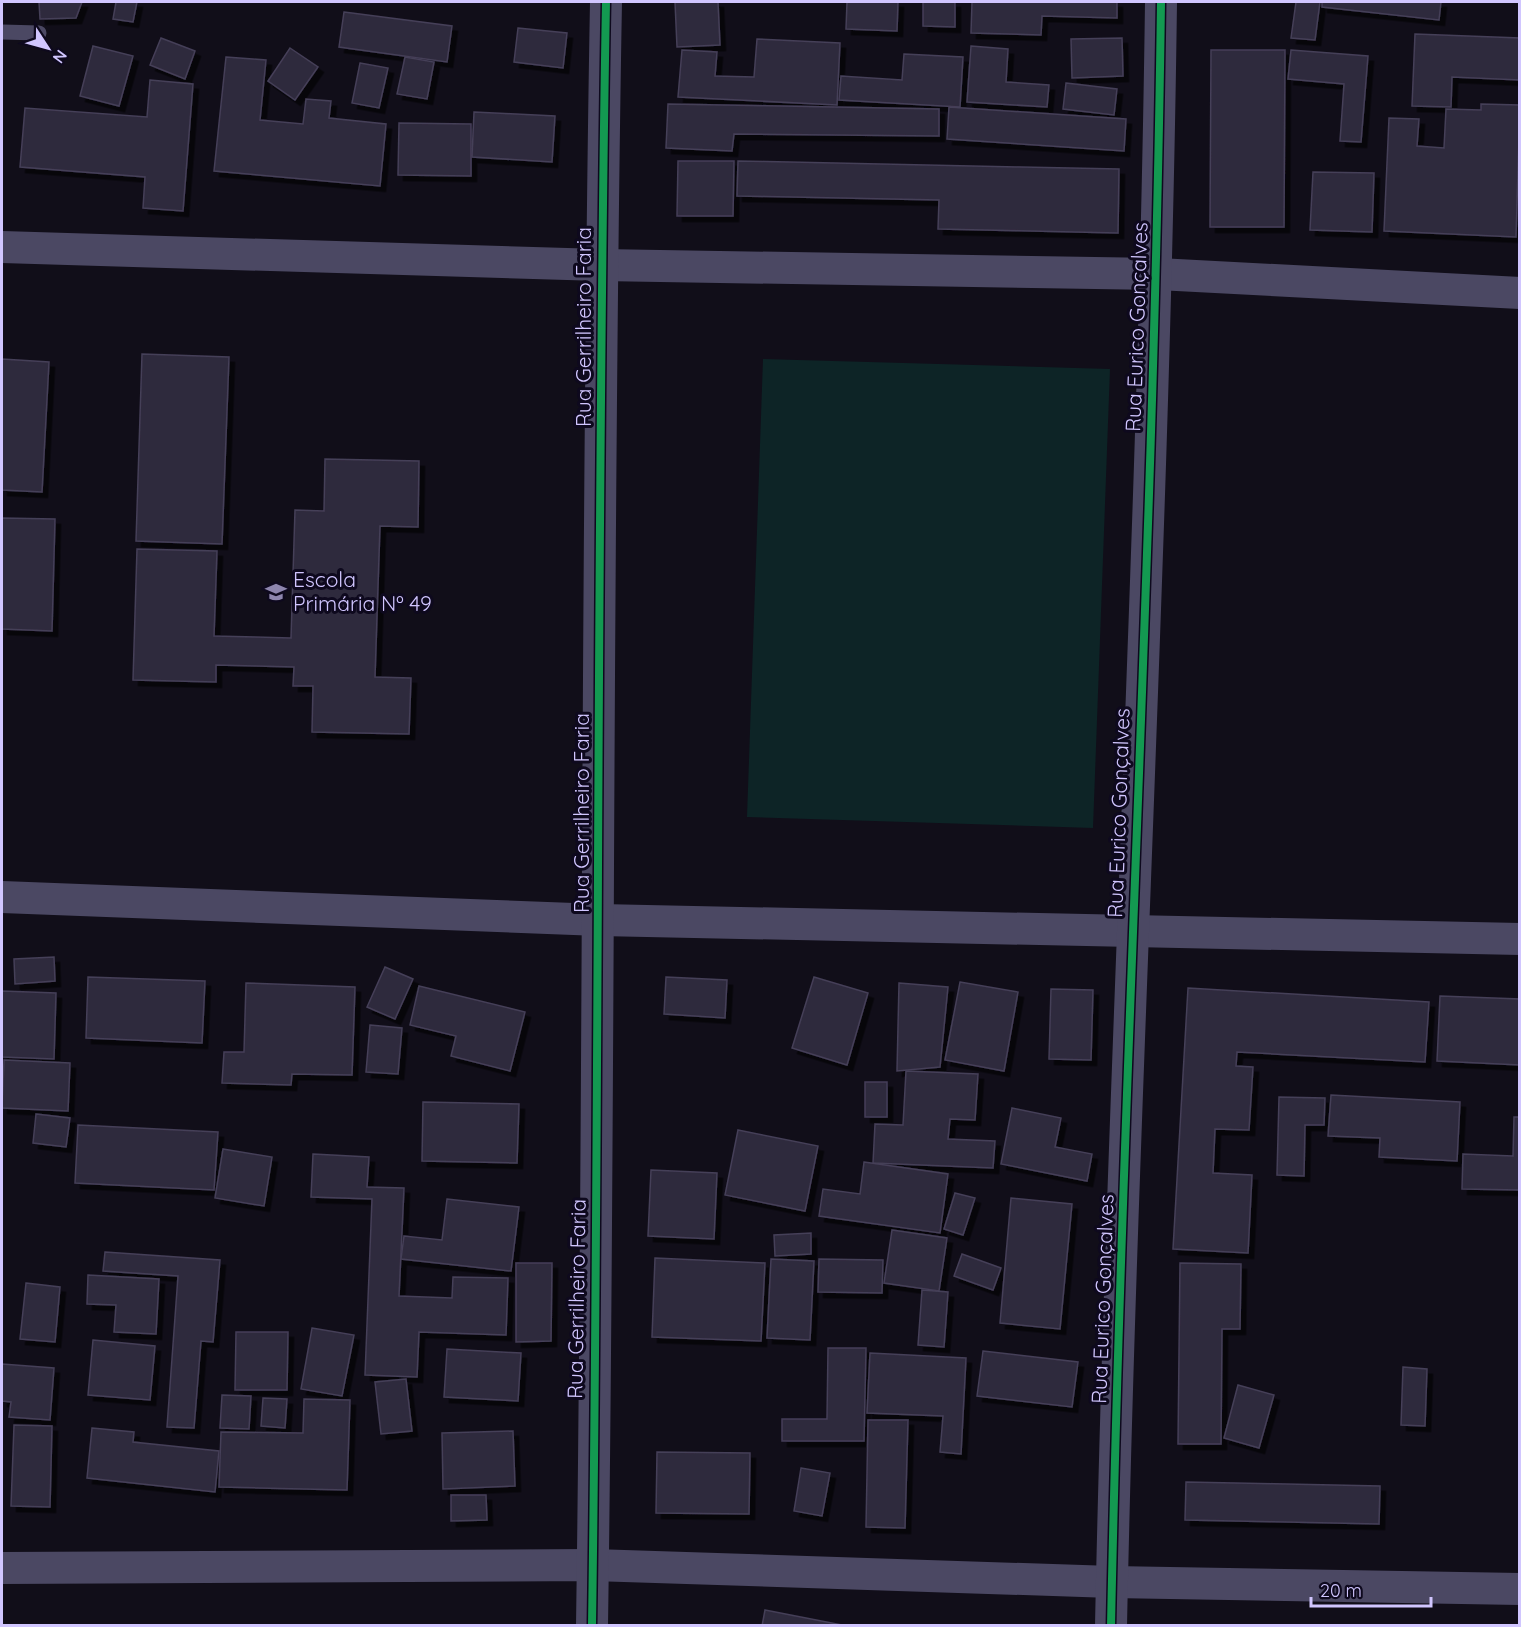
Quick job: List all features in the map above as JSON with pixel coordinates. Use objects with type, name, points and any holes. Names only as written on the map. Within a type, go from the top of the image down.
[{"type":"street","name":"Rua Gerrilheiro Faria","points":[[592,1626],[600,920],[601,265],[606,2]]},
{"type":"street","name":"Rua Eurico Gonçalves","points":[[1111,1626],[1132,932],[1158,274],[1161,2]]},
{"type":"street","points":[[2,247],[601,265],[1158,274],[1520,293]]},
{"type":"street","points":[[2,897],[600,920],[1520,939]]},
{"type":"street","points":[[2,1568],[593,1565],[1112,1582],[1520,1589]]},
{"type":"lane","points":[[2,32],[39,33]]},
{"type":"green space","points":[[763,359],[1110,369],[1093,828],[747,817]]},
{"type":"building","points":[[39,2],[82,2],[76,18],[40,19]]},
{"type":"building","points":[[116,2],[137,2],[133,22],[113,19]]},
{"type":"building","points":[[675,2],[718,2],[720,45],[677,47]]},
{"type":"building","points":[[847,2],[898,2],[897,31],[846,29]]},
{"type":"building","points":[[923,2],[955,2],[955,27],[923,26]]},
{"type":"building","points":[[972,2],[1117,2],[1117,18],[1042,16],[1041,35],[971,33]]},
{"type":"building","points":[[1296,2],[1320,2],[1315,40],[1291,38]]},
{"type":"building","points":[[1322,2],[1441,2],[1439,20],[1322,7]]},
{"type":"building","points":[[344,12],[452,26],[447,62],[339,47]]},
{"type":"building","points":[[518,28],[567,33],[563,68],[514,62]]},
{"type":"building","points":[[1415,34],[1520,38],[1520,80],[1452,77],[1451,107],[1412,106]]},
{"type":"building","points":[[161,38],[195,51],[185,79],[150,65]]},
{"type":"building","points":[[1122,38],[1123,76],[1072,78],[1071,39]]},
{"type":"building","points":[[757,39],[840,43],[837,105],[678,97],[682,50],[717,52],[715,76],[754,77]]},
{"type":"building","points":[[93,46],[133,56],[119,106],[80,96]]},
{"type":"building","points":[[971,46],[1008,49],[1006,82],[1049,85],[1047,107],[967,102]]},
{"type":"building","points":[[290,48],[318,67],[295,100],[268,81]]},
{"type":"building","points":[[1211,50],[1285,50],[1284,227],[1210,227]]},
{"type":"building","points":[[1291,50],[1368,56],[1361,142],[1340,141],[1344,84],[1288,79]]},
{"type":"building","points":[[904,54],[963,57],[960,107],[839,100],[841,76],[902,80]]},
{"type":"building","points":[[226,57],[266,60],[260,120],[303,124],[306,99],[331,101],[329,118],[386,124],[380,186],[214,171]]},
{"type":"building","points":[[405,57],[434,62],[427,99],[397,94]]},
{"type":"building","points":[[360,63],[388,68],[379,108],[352,103]]},
{"type":"building","points":[[150,80],[193,84],[183,211],[143,208],[145,177],[20,167],[25,108],[147,117]]},
{"type":"building","points":[[1066,83],[1117,89],[1114,115],[1063,109]]},
{"type":"building","points":[[668,104],[939,109],[939,136],[734,134],[732,151],[666,148]]},
{"type":"building","points":[[1481,104],[1520,105],[1516,237],[1384,231],[1389,118],[1419,119],[1417,146],[1444,148],[1446,109],[1481,110]]},
{"type":"building","points":[[949,107],[1126,119],[1124,151],[947,139]]},
{"type":"building","points":[[474,112],[555,116],[552,162],[472,157]]},
{"type":"building","points":[[399,123],[471,124],[471,176],[398,175]]},
{"type":"building","points":[[678,161],[734,161],[733,216],[677,216]]},
{"type":"building","points":[[738,161],[1119,169],[1118,233],[938,229],[939,200],[737,196]]},
{"type":"building","points":[[1313,172],[1374,173],[1372,232],[1310,230]]},
{"type":"building","points":[[142,354],[229,357],[222,544],[136,541]]},
{"type":"building","points":[[2,359],[49,362],[42,492],[2,490]]},
{"type":"building","points":[[325,459],[419,461],[418,527],[380,526],[375,677],[411,678],[409,734],[312,732],[313,686],[293,686],[294,667],[216,665],[216,682],[133,680],[137,549],[217,551],[214,636],[291,638],[295,510],[324,511]]},
{"type":"building","points":[[2,518],[55,519],[52,631],[2,629]]},
{"type":"building","points":[[54,957],[55,981],[15,984],[14,959]]},
{"type":"building","points":[[385,967],[413,979],[395,1019],[367,1007]]},
{"type":"building","points":[[88,977],[205,981],[202,1043],[86,1038]]},
{"type":"building","points":[[666,977],[727,980],[725,1018],[664,1014]]},
{"type":"building","points":[[814,977],[868,993],[847,1065],[792,1048]]},
{"type":"building","points":[[960,982],[1018,992],[1004,1071],[945,1060]]},
{"type":"building","points":[[246,983],[355,987],[352,1075],[292,1074],[291,1085],[222,1083],[224,1052],[244,1052]]},
{"type":"building","points":[[899,983],[948,987],[940,1067],[897,1071]]},
{"type":"building","points":[[419,986],[525,1012],[510,1071],[451,1056],[456,1036],[410,1025]]},
{"type":"building","points":[[1188,988],[1429,1002],[1425,1062],[1237,1052],[1236,1066],[1253,1067],[1249,1130],[1215,1129],[1213,1173],[1252,1175],[1248,1253],[1173,1249]]},
{"type":"building","points":[[1051,989],[1093,990],[1091,1060],[1049,1059]]},
{"type":"building","points":[[2,991],[56,993],[54,1059],[2,1057]]},
{"type":"building","points":[[1440,996],[1520,999],[1520,1065],[1437,1061]]},
{"type":"building","points":[[370,1025],[402,1028],[398,1074],[366,1072]]},
{"type":"building","points":[[4,1060],[70,1063],[68,1111],[2,1108]]},
{"type":"building","points":[[906,1071],[978,1074],[975,1120],[950,1119],[948,1139],[995,1141],[993,1168],[873,1163],[875,1124],[903,1125]]},
{"type":"building","points":[[865,1082],[887,1082],[887,1117],[865,1117]]},
{"type":"building","points":[[1331,1095],[1460,1102],[1457,1161],[1379,1157],[1380,1138],[1328,1136]]},
{"type":"building","points":[[1279,1097],[1325,1098],[1324,1125],[1305,1125],[1304,1176],[1277,1175]]},
{"type":"building","points":[[423,1102],[519,1104],[517,1163],[422,1161]]},
{"type":"building","points":[[1012,1108],[1061,1118],[1055,1147],[1092,1154],[1087,1181],[1001,1164]]},
{"type":"building","points":[[36,1114],[70,1118],[66,1147],[33,1143]]},
{"type":"building","points":[[1514,1117],[1520,1117],[1520,1190],[1462,1189],[1463,1154],[1513,1156]]},
{"type":"building","points":[[78,1125],[218,1132],[214,1190],[75,1183]]},
{"type":"building","points":[[738,1130],[818,1146],[805,1211],[725,1195]]},
{"type":"building","points":[[223,1149],[272,1157],[264,1206],[215,1198]]},
{"type":"building","points":[[313,1154],[369,1157],[367,1187],[404,1188],[399,1296],[452,1298],[453,1277],[508,1278],[506,1335],[419,1332],[417,1377],[365,1375],[372,1199],[311,1197]]},
{"type":"building","points":[[864,1162],[948,1174],[940,1233],[819,1216],[823,1189],[860,1194]]},
{"type":"building","points":[[651,1170],[717,1173],[714,1239],[648,1236]]},
{"type":"building","points":[[955,1193],[975,1198],[963,1235],[944,1229]]},
{"type":"building","points":[[1011,1198],[1072,1204],[1060,1329],[1000,1323]]},
{"type":"building","points":[[447,1199],[519,1207],[511,1271],[401,1259],[404,1236],[442,1240]]},
{"type":"building","points":[[892,1230],[947,1238],[939,1291],[884,1283]]},
{"type":"building","points":[[811,1233],[811,1254],[775,1256],[774,1235]]},
{"type":"building","points":[[105,1252],[220,1260],[213,1342],[201,1341],[194,1428],[167,1427],[178,1276],[103,1271]]},
{"type":"building","points":[[962,1254],[1001,1268],[993,1290],[954,1276]]},
{"type":"building","points":[[655,1258],[765,1263],[761,1341],[652,1337]]},
{"type":"building","points":[[771,1259],[814,1261],[810,1340],[767,1338]]},
{"type":"building","points":[[819,1259],[883,1260],[882,1293],[818,1292]]},
{"type":"building","points":[[516,1263],[552,1263],[551,1341],[516,1342]]},
{"type":"building","points":[[1180,1263],[1241,1264],[1240,1329],[1222,1329],[1221,1444],[1178,1444]]},
{"type":"building","points":[[88,1275],[159,1279],[156,1334],[114,1332],[116,1305],[87,1304]]},
{"type":"building","points":[[26,1283],[60,1287],[55,1342],[20,1339]]},
{"type":"building","points":[[922,1290],[948,1292],[944,1347],[918,1345]]},
{"type":"building","points":[[312,1328],[354,1335],[342,1396],[301,1389]]},
{"type":"building","points":[[236,1332],[288,1332],[287,1390],[235,1390]]},
{"type":"building","points":[[93,1340],[155,1346],[150,1400],[88,1395]]},
{"type":"building","points":[[828,1348],[866,1348],[864,1441],[782,1441],[782,1419],[827,1419]]},
{"type":"building","points":[[447,1349],[521,1353],[518,1401],[444,1397]]},
{"type":"building","points":[[983,1351],[1078,1362],[1072,1407],[977,1396]]},
{"type":"building","points":[[870,1353],[966,1358],[961,1454],[940,1452],[943,1416],[867,1413]]},
{"type":"building","points":[[2,1364],[54,1368],[50,1420],[9,1417],[11,1402],[2,1401]]},
{"type":"building","points":[[1403,1367],[1427,1369],[1425,1426],[1401,1425]]},
{"type":"building","points":[[406,1379],[412,1431],[381,1434],[375,1382]]},
{"type":"building","points":[[1238,1385],[1274,1395],[1259,1448],[1224,1438]]},
{"type":"building","points":[[222,1395],[251,1396],[249,1429],[220,1428]]},
{"type":"building","points":[[263,1398],[287,1399],[285,1428],[261,1426]]},
{"type":"building","points":[[304,1399],[350,1400],[347,1490],[219,1487],[221,1432],[303,1433]]},
{"type":"building","points":[[868,1420],[908,1420],[905,1528],[866,1527]]},
{"type":"building","points":[[14,1425],[52,1426],[50,1507],[11,1506]]},
{"type":"building","points":[[92,1428],[134,1432],[133,1442],[219,1451],[215,1492],[87,1478]]},
{"type":"building","points":[[513,1431],[515,1486],[443,1489],[442,1433]]},
{"type":"building","points":[[657,1452],[750,1453],[749,1514],[656,1513]]},
{"type":"building","points":[[801,1468],[830,1473],[822,1516],[794,1511]]},
{"type":"building","points":[[1186,1482],[1380,1486],[1379,1524],[1185,1520]]},
{"type":"building","points":[[451,1495],[486,1495],[487,1520],[451,1521]]},
{"type":"building","points":[[765,1610],[847,1626],[762,1626]]},
{"type":"cycle path","points":[[592,1626],[606,2]]},
{"type":"cycle path","points":[[1111,1626],[1122,1220],[1152,408],[1161,2]]},
{"type":"place","name":"Escola Primária Nº 49","points":[[276,592]]}]
